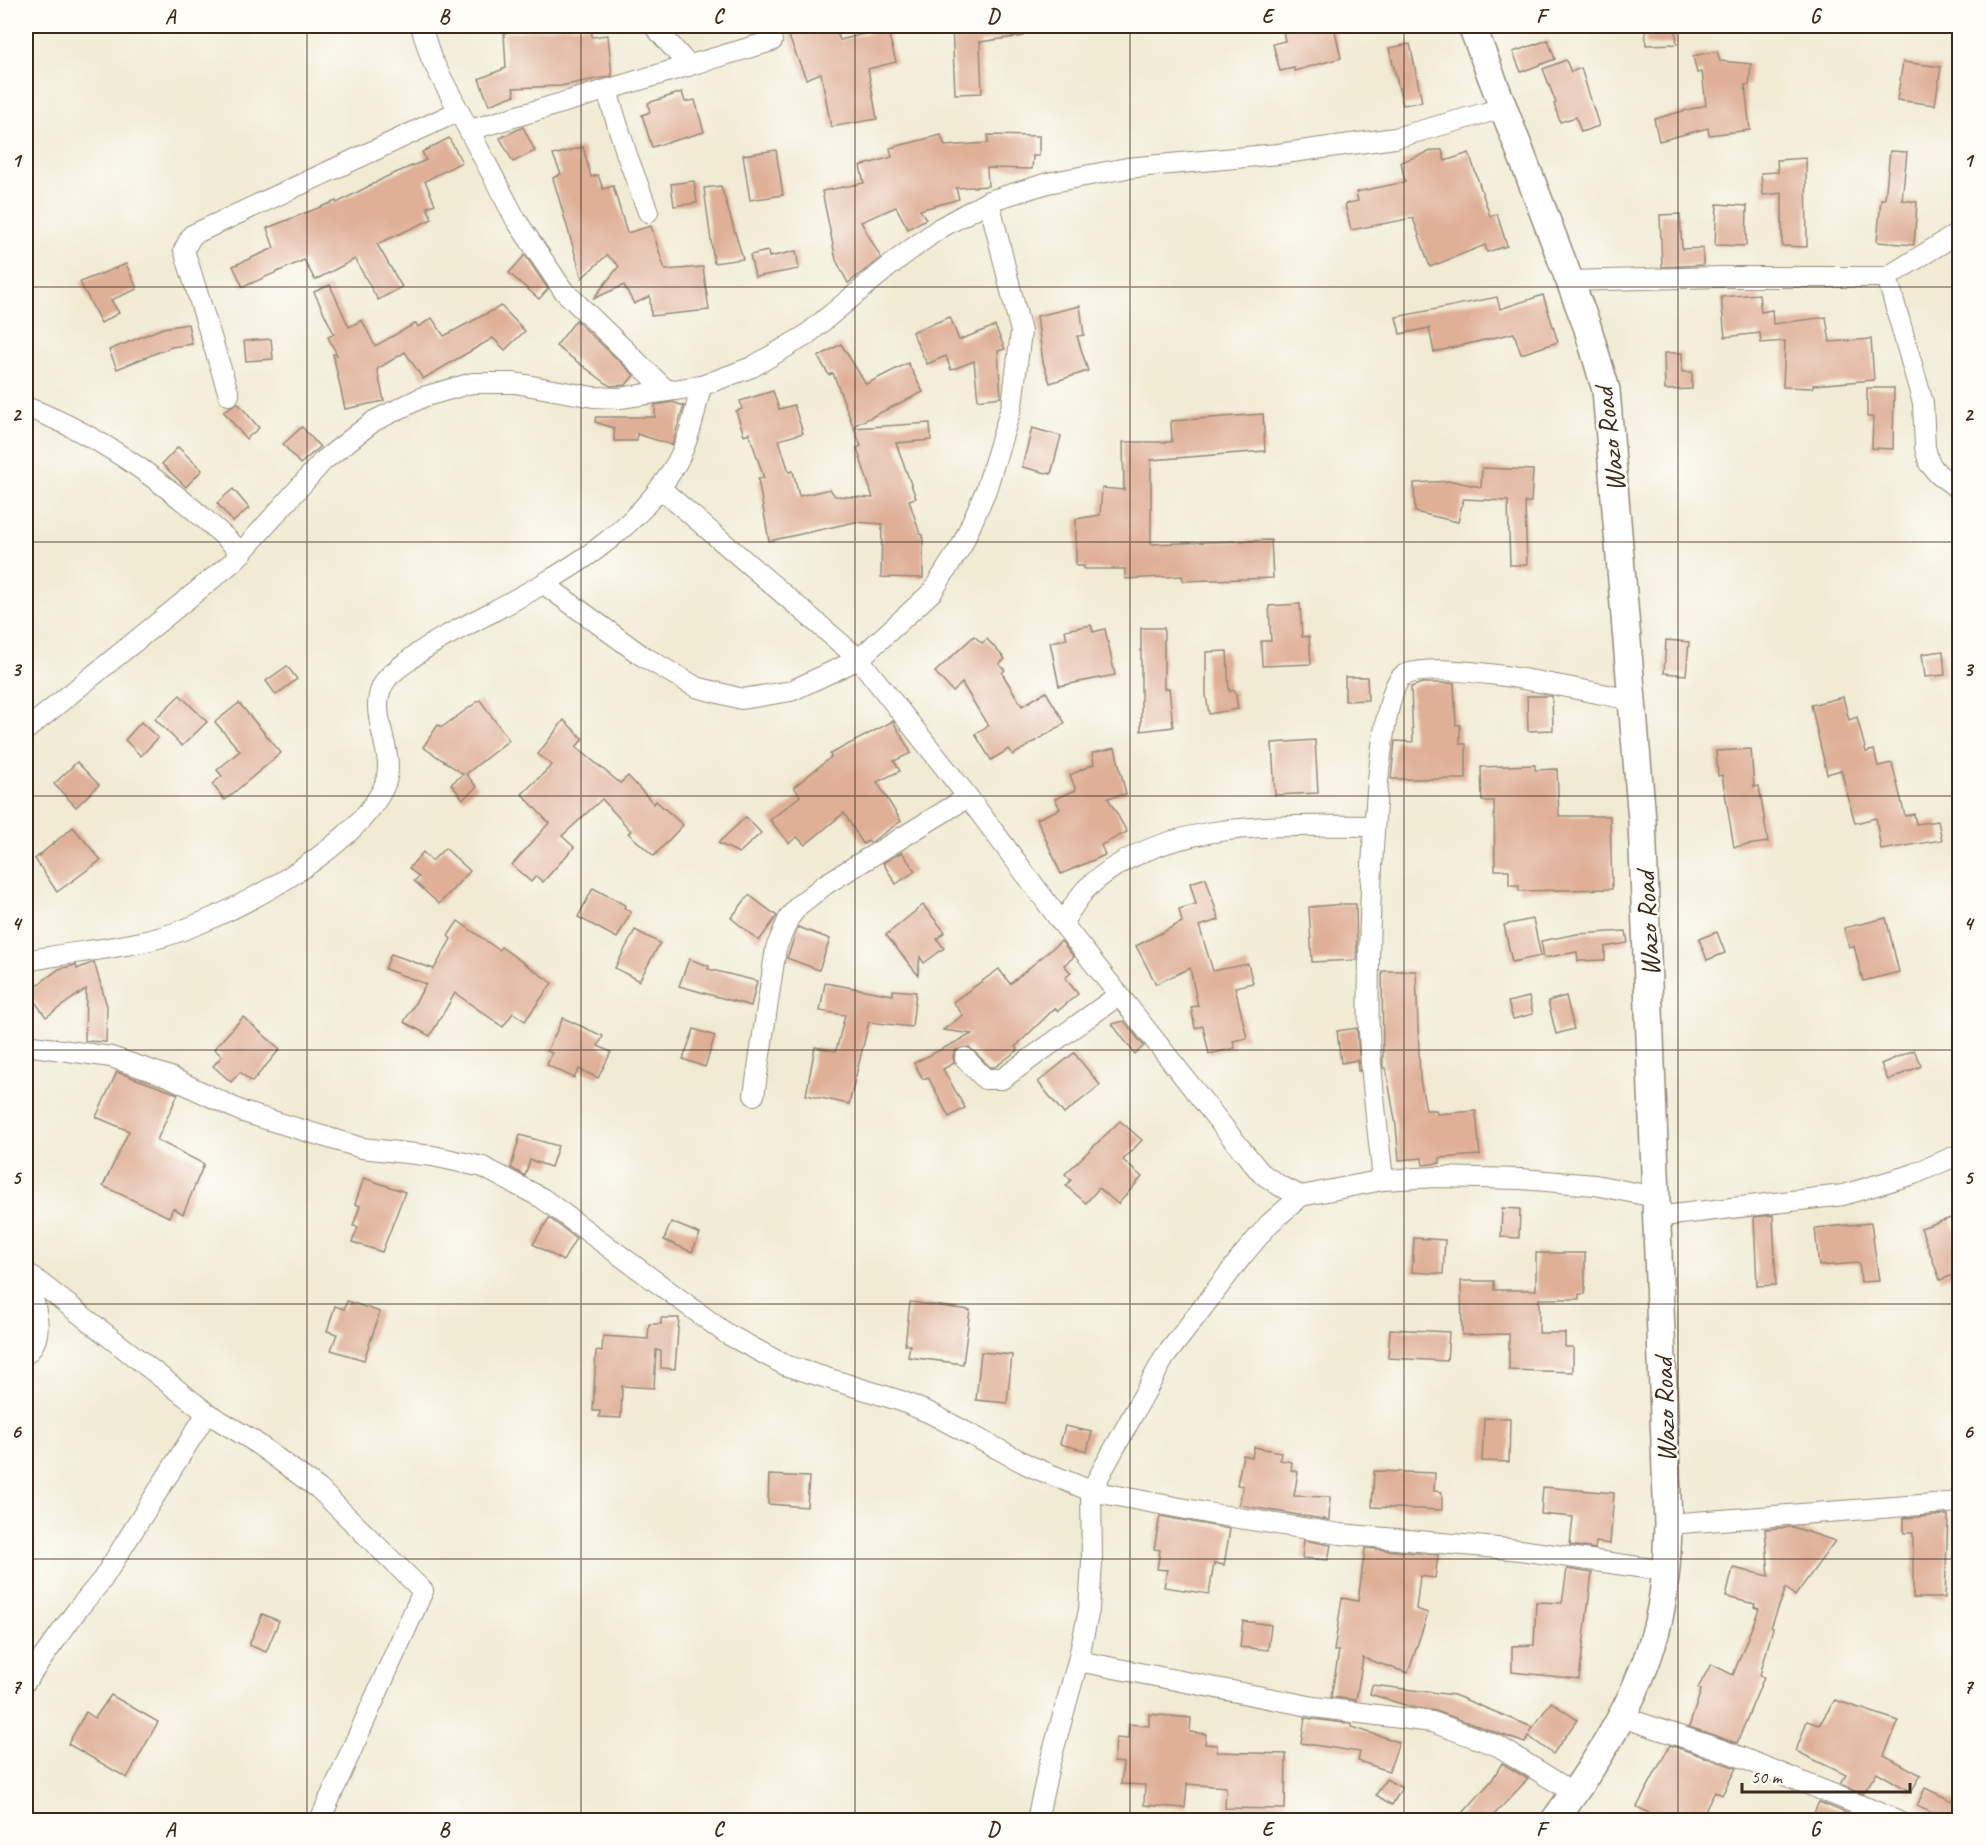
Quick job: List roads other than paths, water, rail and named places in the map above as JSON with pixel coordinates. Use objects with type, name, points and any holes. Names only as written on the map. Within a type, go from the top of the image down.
[{"type":"main road","name":"Wazo Road","points":[[1472,26],[1587,326],[1606,390],[1642,820],[1651,1003],[1655,1207],[1668,1524],[1666,1572],[1655,1633],[1642,1675],[1622,1717],[1555,1821]]},
{"type":"street","points":[[421,26],[431,58],[516,220],[563,290],[667,391]]},
{"type":"street","points":[[654,26],[689,66]]},
{"type":"street","points":[[470,130],[772,41]]},
{"type":"street","points":[[607,91],[648,212]]},
{"type":"street","points":[[26,730],[242,553],[323,461],[374,421],[423,397],[472,383],[515,383],[592,397],[620,398],[701,386],[752,367],[805,336],[932,234],[989,201],[1048,183],[1127,168],[1278,154],[1395,138],[1503,108]]},
{"type":"street","points":[[229,395],[184,250],[192,235],[459,111]]},
{"type":"street","points":[[544,584],[641,655],[696,687],[742,699],[791,691],[859,659],[932,592],[962,545],[986,490],[1012,405],[1021,332],[989,201]]},
{"type":"street","points":[[1569,281],[1719,277],[1887,278],[1959,232]]},
{"type":"street","points":[[1887,278],[1923,403],[1925,447],[1929,463],[1938,474],[1959,490]]},
{"type":"street","points":[[26,962],[147,941],[219,915],[286,879],[346,836],[375,801],[385,783],[389,764],[378,711],[379,693],[386,679],[410,659],[544,584],[615,537],[660,488],[677,462],[694,418],[701,386]]},
{"type":"street","points":[[26,407],[100,443],[163,484],[242,553]]},
{"type":"street","points":[[660,488],[859,659],[968,797],[1062,923],[1261,1173],[1301,1196]]},
{"type":"street","points":[[1383,1180],[1369,1032],[1367,953],[1373,826],[1388,705],[1395,685],[1403,676],[1425,671],[1510,677],[1632,700]]},
{"type":"street","points":[[754,1095],[776,948],[789,918],[799,905],[826,884],[968,797]]},
{"type":"street","points":[[1062,923],[1084,891],[1111,868],[1140,852],[1184,837],[1232,830],[1373,826]]},
{"type":"street","points":[[965,1058],[985,1079],[1002,1079],[1119,995]]},
{"type":"street","points":[[26,1045],[111,1057],[170,1077],[243,1112],[362,1148],[434,1156],[483,1167],[542,1198],[727,1334],[776,1360],[901,1401],[930,1413],[1030,1466],[1091,1491],[1207,1513],[1340,1534],[1520,1550],[1666,1572]]},
{"type":"street","points":[[1037,1821],[1049,1766],[1078,1661],[1090,1591],[1091,1491],[1164,1358],[1269,1224],[1301,1196],[1383,1180],[1436,1177],[1521,1179],[1596,1185],[1655,1207],[1843,1195],[1914,1174],[1959,1154]]},
{"type":"street","points":[[26,1273],[39,1322],[31,1349],[26,1354]]},
{"type":"street","points":[[26,1273],[207,1413],[252,1440],[319,1489],[423,1591],[320,1821]]},
{"type":"street","points":[[26,1681],[77,1610],[102,1580],[207,1413]]},
{"type":"street","points":[[1668,1524],[1959,1502]]},
{"type":"street","points":[[1078,1661],[1314,1707],[1432,1722],[1498,1746],[1574,1793]]},
{"type":"street","points":[[1622,1717],[1725,1751],[1897,1821]]}]
